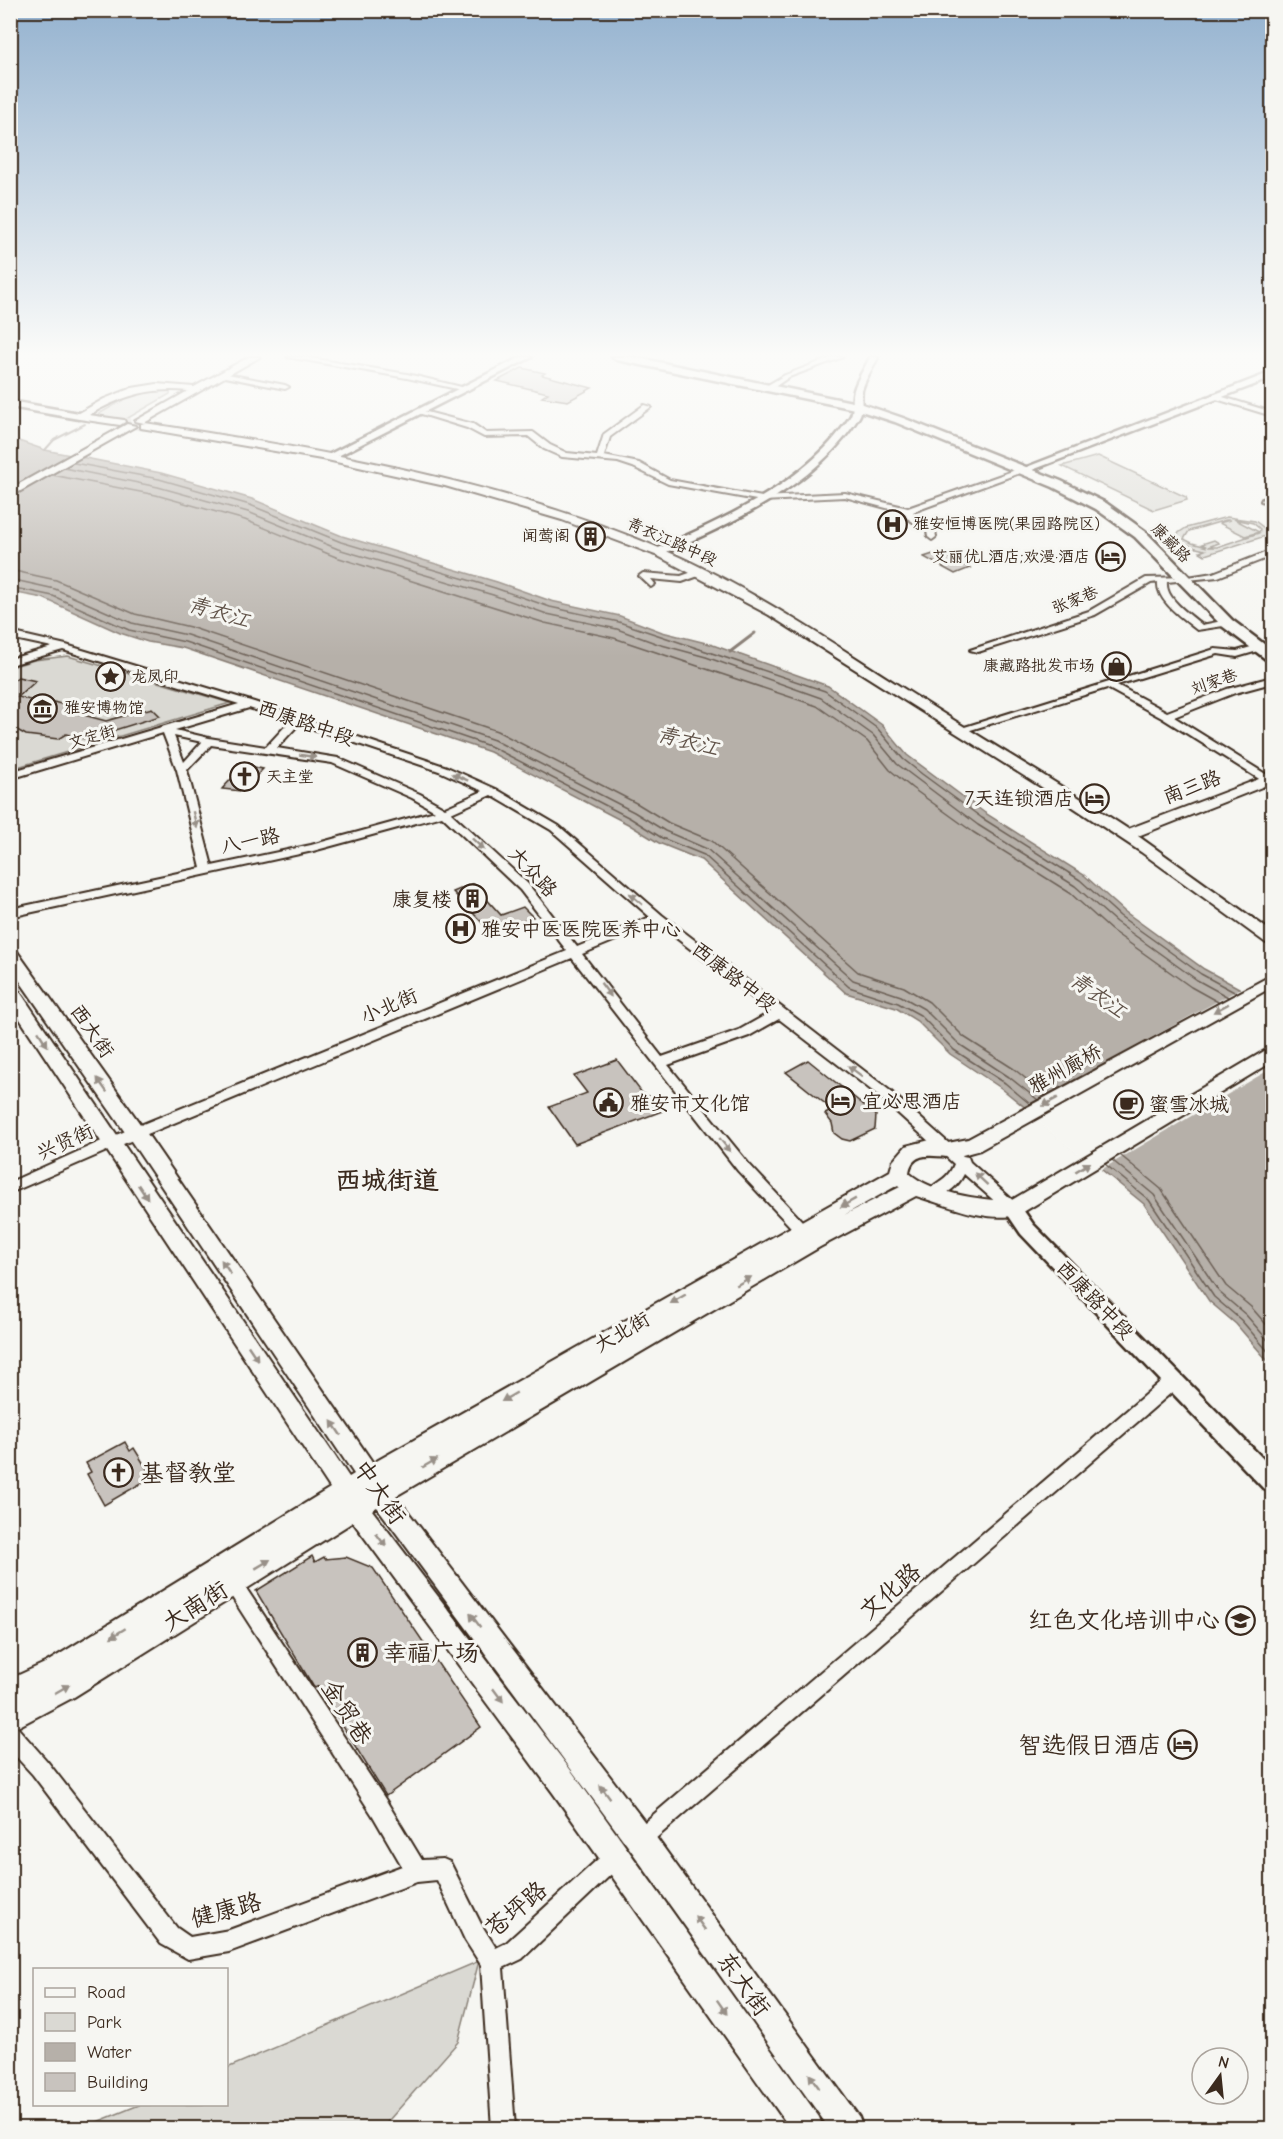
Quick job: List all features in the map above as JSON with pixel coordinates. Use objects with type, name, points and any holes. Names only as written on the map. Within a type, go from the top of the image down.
[{"type":"main road","points":[[10,491],[72,457]]},
{"type":"main road","name":"青衣江路中段","points":[[323,457],[473,489],[613,534],[701,572],[777,615],[1127,835],[1272,939]]},
{"type":"main road","name":"康藏路","points":[[994,457],[1081,495],[1118,518],[1140,534],[1235,621],[1272,649]]},
{"type":"main road","name":"康藏路","points":[[1188,578],[1227,623],[1272,657]]},
{"type":"main road","name":"南三路","points":[[1127,835],[1270,779]]},
{"type":"main road","name":"西大街","points":[[10,954],[136,1133]]},
{"type":"main road","name":"雅州廊桥","points":[[955,1156],[1272,980]]},
{"type":"main road","points":[[10,990],[111,1143]]},
{"type":"main road","points":[[955,1156],[930,1147],[913,1151],[900,1166],[906,1181],[985,1208],[1013,1209],[1272,1054]]},
{"type":"main road","name":"中大街","points":[[136,1133],[374,1485],[640,1839]]},
{"type":"main road","name":"中大街","points":[[111,1143],[352,1500],[616,1856]]},
{"type":"main road","name":"大北街","points":[[374,1485],[807,1235],[906,1181]]},
{"type":"main road","name":"大南街","points":[[10,1718],[65,1688],[232,1582],[374,1485]]},
{"type":"main road","name":"大南街","points":[[10,1693],[56,1671],[352,1500]]},
{"type":"main road","name":"东大街","points":[[640,1839],[848,2128]]},
{"type":"main road","name":"东大街","points":[[616,1856],[808,2128]]},
{"type":"street","points":[[590,457],[636,465],[668,482],[762,499],[845,495],[909,511],[1058,457]]},
{"type":"street","points":[[658,552],[762,499],[821,457]]},
{"type":"street","points":[[1272,499],[1265,501],[1272,504]]},
{"type":"street","points":[[909,511],[910,516],[931,530],[932,537]]},
{"type":"street","name":"张家巷","points":[[975,650],[1092,613],[1144,582],[1215,575],[1272,553]]},
{"type":"street","points":[[651,584],[643,576],[682,579],[701,572]]},
{"type":"street","points":[[1163,581],[1162,587],[1167,598],[1200,628],[1227,623]]},
{"type":"street","points":[[10,648],[12,636]]},
{"type":"street","name":"西康路中段","points":[[12,636],[63,647],[250,704],[443,770],[492,791],[555,828],[658,918],[884,1093],[955,1156],[1013,1209],[1027,1229],[1272,1482]]},
{"type":"street","points":[[10,662],[63,647]]},
{"type":"street","points":[[960,730],[1111,686],[1218,651],[1237,654],[1258,648]]},
{"type":"street","name":"刘家巷","points":[[1166,716],[1231,691],[1272,680]]},
{"type":"street","points":[[1111,686],[1166,716],[1270,779]]},
{"type":"street","name":"文定街","points":[[10,777],[250,704]]},
{"type":"street","points":[[269,750],[297,720]]},
{"type":"street","points":[[167,731],[182,770],[207,870]]},
{"type":"street","name":"大众路","points":[[167,731],[208,741],[334,760],[416,796],[444,812],[524,887],[662,1062],[693,1106],[743,1167],[807,1235]]},
{"type":"street","points":[[182,770],[208,741]]},
{"type":"street","name":"八一路","points":[[10,913],[313,848],[444,812],[492,791]]},
{"type":"street","name":"小北街","points":[[136,1133],[575,950],[658,918]]},
{"type":"street","points":[[662,1062],[744,1033],[779,1013]]},
{"type":"street","name":"兴贤街","points":[[10,1188],[136,1133]]},
{"type":"street","points":[[935,1192],[954,1181],[955,1156]]},
{"type":"street","name":"文化路","points":[[640,1839],[1173,1381]]},
{"type":"street","name":"金贸巷","points":[[232,1582],[380,1809],[417,1871]]},
{"type":"street","name":"健康路","points":[[10,1734],[40,1768],[169,1936],[188,1948],[229,1941],[417,1871],[443,1869],[473,1932],[492,1962]]},
{"type":"street","name":"苍坪路","points":[[504,2128],[492,1962],[514,1951],[616,1856]]},
{"type":"green space","points":[[1100,457],[1186,497],[1187,500],[1154,510],[1062,466]]},
{"type":"green space","points":[[1227,517],[1255,521],[1268,531],[1272,530],[1272,534],[1205,555],[1200,552],[1205,550],[1192,547],[1177,539],[1177,534],[1186,528]],"holes":[[[1234,519],[1253,523],[1260,529],[1259,533],[1217,547],[1208,547],[1219,543],[1214,540],[1202,544],[1207,547],[1184,539],[1189,531],[1226,520],[1230,520],[1219,523],[1245,536],[1259,532]]]},
{"type":"green space","points":[[68,656],[230,703],[11,769],[11,667],[34,660]]},
{"type":"green space","points":[[479,1961],[458,2042],[382,2128],[82,2128],[137,2106],[228,2106],[228,2068]]},
{"type":"water","name":"青衣江","points":[[10,457],[79,457],[161,473],[252,499],[342,536],[497,582],[551,601],[620,616],[662,632],[710,644],[828,686],[882,725],[907,755],[985,813],[1084,875],[1124,911],[1204,969],[1272,1006],[1272,1366],[1236,1324],[1209,1301],[1144,1204],[1001,1088],[950,1054],[917,1021],[896,1008],[846,993],[701,860],[659,843],[628,824],[490,752],[183,648],[148,642],[120,633],[43,598],[11,592]]},
{"type":"pier","points":[[1243,987],[1272,1003],[1272,1068],[1099,1171],[1022,1109]]},
{"type":"building","points":[[939,552],[970,568],[955,574],[924,557]]},
{"type":"building","name":"雅安博物馆","points":[[18,677],[36,681],[18,697],[49,705],[54,702],[81,710],[76,713],[106,721],[152,708],[160,716],[86,739],[66,734],[58,739],[26,735],[10,726],[10,683]]},
{"type":"building","name":"天主堂","points":[[244,765],[263,769],[241,791],[222,789]]},
{"type":"building","name":"康复楼","points":[[473,884],[501,915],[523,907],[533,917],[492,933],[453,892]]},
{"type":"building","name":"雅安市文化馆","points":[[617,1060],[642,1093],[657,1100],[665,1110],[575,1144],[549,1107],[587,1093],[574,1076]]},
{"type":"building","name":"宜必思酒店","points":[[808,1060],[876,1115],[875,1129],[850,1141],[834,1133],[832,1123],[825,1114],[833,1110],[786,1072]]},
{"type":"building","name":"基督教堂","points":[[125,1442],[130,1451],[134,1448],[152,1477],[104,1505],[87,1474],[91,1472],[86,1463]]},
{"type":"building","name":"幸福广场","points":[[312,1556],[315,1562],[324,1557],[325,1559],[346,1557],[373,1568],[481,1727],[386,1796],[318,1686],[315,1688],[313,1686],[256,1591]]},
{"type":"waterway","points":[[730,652],[755,633]]},
{"type":"place","name":"雅安恒博医院(果园路院区)","points":[[892,524]]},
{"type":"place","name":"闻莺阁","points":[[591,536]]},
{"type":"place","name":"艾丽优L酒店;欢漫·酒店","points":[[1111,557]]},
{"type":"place","name":"康藏路批发市场","points":[[1116,666]]},
{"type":"place","name":"龙凤印","points":[[110,677]]},
{"type":"place","name":"雅安博物馆","points":[[43,708]]},
{"type":"place","name":"天主堂","points":[[245,777]]},
{"type":"place","name":"7天连锁酒店","points":[[1095,798]]},
{"type":"place","name":"康复楼","points":[[473,899]]},
{"type":"place","name":"雅安中医医院医养中心","points":[[460,929]]},
{"type":"place","name":"宜必思酒店","points":[[841,1101]]},
{"type":"place","name":"雅安市文化馆","points":[[609,1103]]},
{"type":"place","name":"蜜雪冰城","points":[[1128,1104]]},
{"type":"place","name":"基督教堂","points":[[119,1473]]},
{"type":"place","name":"红色文化培训中心","points":[[1241,1620]]},
{"type":"place","name":"幸福广场","points":[[362,1653]]},
{"type":"place","name":"智选假日酒店","points":[[1183,1745]]},
{"type":"district","name":"西城街道","points":[[387,1181]]}]
